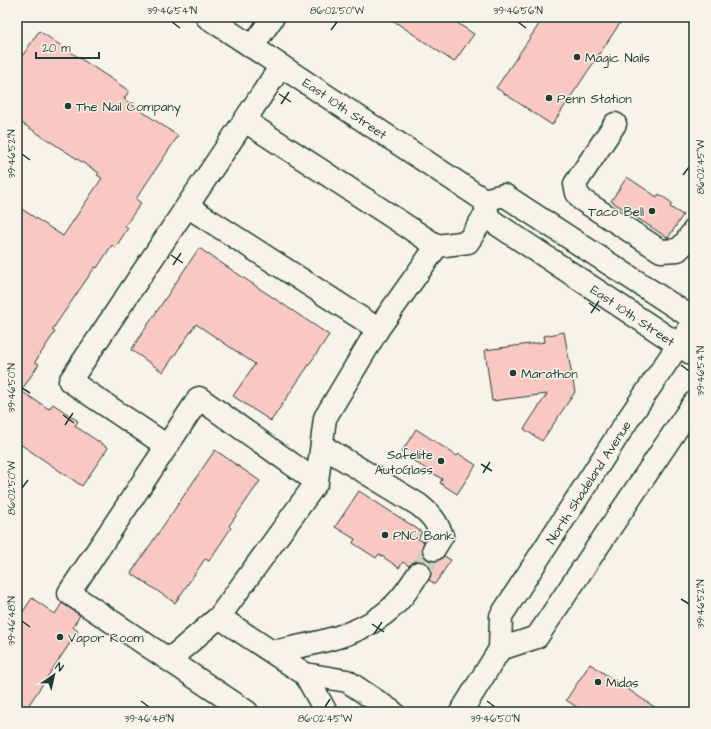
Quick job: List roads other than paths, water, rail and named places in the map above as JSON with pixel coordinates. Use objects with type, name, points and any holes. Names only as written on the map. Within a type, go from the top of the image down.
[{"type":"main road","points":[[252,47],[273,17]]},
{"type":"main road","name":"East 10th Street","points":[[212,18],[252,47],[486,206],[489,219],[686,350]]},
{"type":"main road","points":[[167,446],[70,381],[281,66]]},
{"type":"main road","points":[[245,121],[436,246],[468,242],[486,206],[504,195],[694,319]]},
{"type":"main road","points":[[615,124],[575,184],[577,194],[582,200],[660,251],[678,250],[694,230]]},
{"type":"main road","points":[[187,206],[378,329]]},
{"type":"main road","points":[[169,660],[219,617],[317,482],[326,418],[378,329],[436,246]]},
{"type":"main road","name":"North Shadeland Avenue","points":[[500,649],[501,616],[629,418],[686,350],[694,322]]},
{"type":"main road","points":[[247,712],[69,593],[199,398],[317,482]]},
{"type":"main road","points":[[461,712],[500,649],[537,637],[694,403]]},
{"type":"main road","points":[[322,446],[419,505],[432,516],[438,525],[442,536],[434,549]]},
{"type":"main road","points":[[272,652],[323,642],[364,627],[383,614],[400,599],[419,573]]},
{"type":"main road","points":[[219,617],[304,674],[347,681],[393,712]]},
{"type":"main road","points":[[304,674],[326,712]]},
{"type":"tunnel","points":[[419,573],[434,549]]},
{"type":"place","name":"Magic Nails","points":[[577,57]]},
{"type":"place","name":"Penn Station","points":[[549,98]]},
{"type":"place","name":"The Nail Company","points":[[68,106]]},
{"type":"place","name":"Taco Bell","points":[[652,211]]},
{"type":"place","name":"Marathon","points":[[513,373]]},
{"type":"place","name":"Safelite AutoGlass","points":[[441,461]]},
{"type":"place","name":"PNC Bank","points":[[385,535]]},
{"type":"place","name":"Vapor Room","points":[[60,637]]},
{"type":"place","name":"Midas","points":[[598,682]]}]
